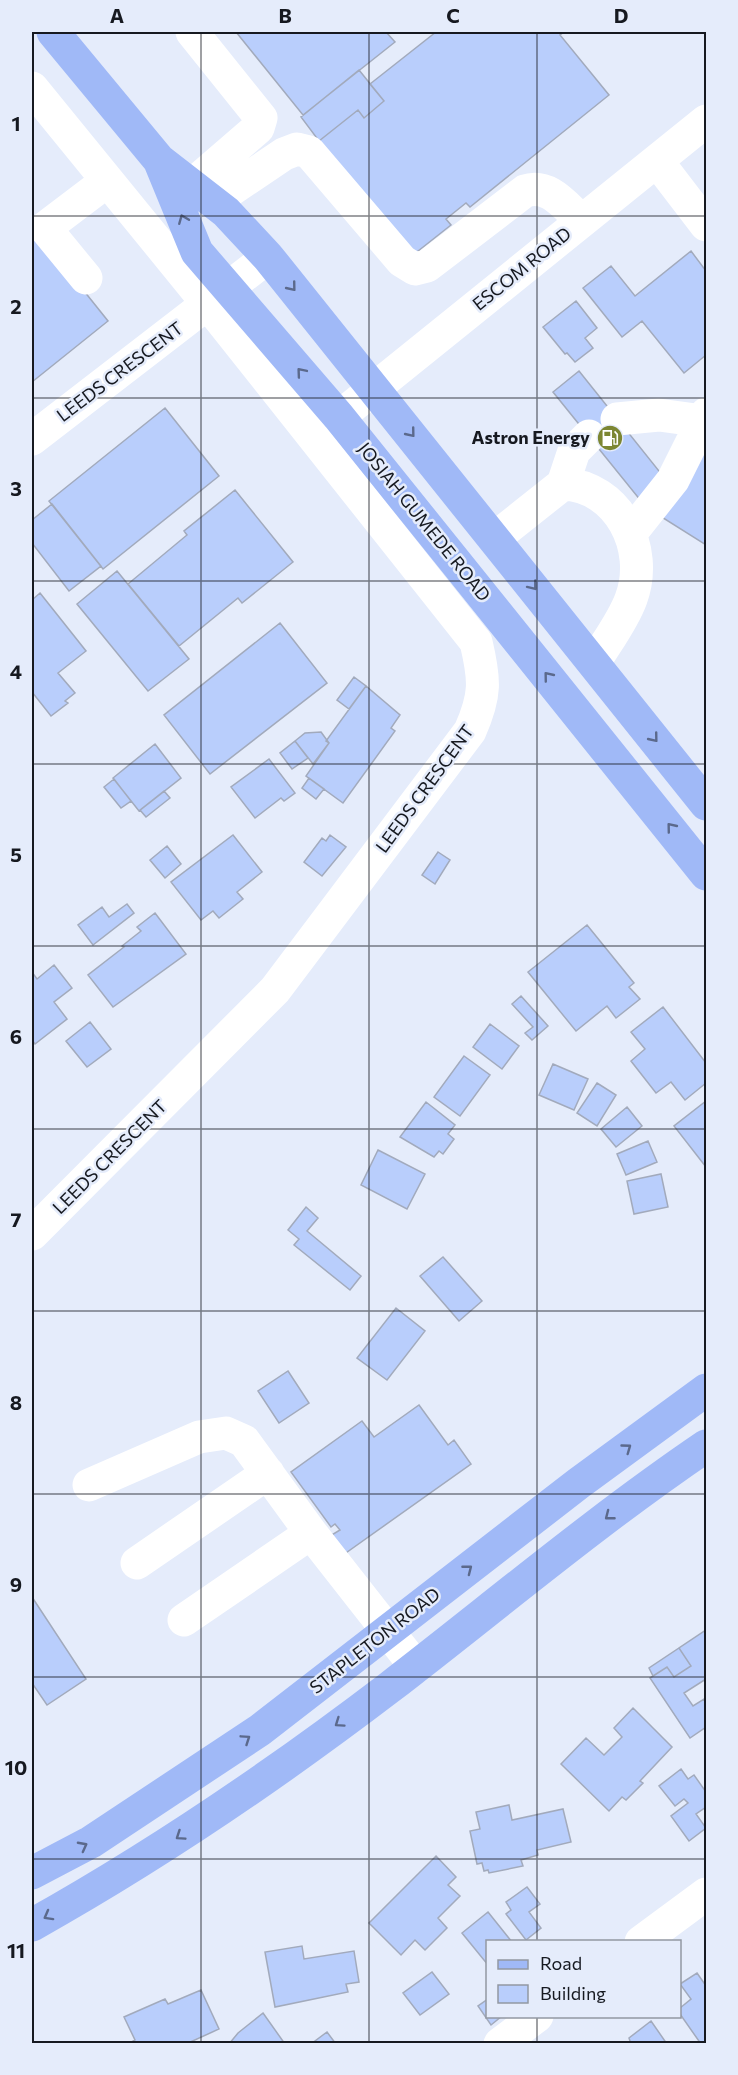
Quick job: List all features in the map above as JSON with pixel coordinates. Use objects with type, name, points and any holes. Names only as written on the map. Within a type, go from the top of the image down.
[{"type":"main road","name":"JOSIAH GUMEDE ROAD","points":[[53,32],[159,160],[226,212],[268,257],[706,804]]},
{"type":"main road","name":"JOSIAH GUMEDE ROAD","points":[[159,160],[197,252],[219,296],[339,417],[706,874]]},
{"type":"main road","name":"STAPLETON ROAD","points":[[32,1873],[91,1842],[260,1730],[579,1483],[706,1390]]},
{"type":"main road","points":[[32,1925],[94,1891],[178,1838],[416,1667],[655,1480],[706,1446]]},
{"type":"street","points":[[192,32],[261,118],[258,128],[202,194]]},
{"type":"street","points":[[32,88],[107,181],[219,296]]},
{"type":"street","name":"ESCOM ROAD","points":[[339,417],[706,121]]},
{"type":"street","points":[[202,194],[284,154],[297,149],[309,152],[402,261],[415,269],[427,266],[525,192],[536,188],[546,189],[582,221]]},
{"type":"street","points":[[657,161],[706,225]]},
{"type":"street","points":[[86,278],[38,220],[107,181]]},
{"type":"street","name":"LEEDS CRESCENT","points":[[32,439],[268,257]]},
{"type":"street","name":"LEEDS CRESCENT","points":[[32,1234],[275,990],[470,730],[482,704],[483,673],[476,642],[219,296]]},
{"type":"street","points":[[617,419],[659,415],[705,418],[673,480],[631,533]]},
{"type":"street","points":[[495,538],[562,484],[574,451],[589,436]]},
{"type":"street","points":[[562,484],[580,485],[609,500],[631,533],[636,562],[631,599],[594,663]]},
{"type":"street","points":[[89,1485],[199,1437],[226,1433],[244,1441],[310,1533],[416,1667]]},
{"type":"street","points":[[137,1563],[268,1473]]},
{"type":"street","points":[[184,1620],[310,1533]]},
{"type":"street","points":[[642,1940],[706,1894]]},
{"type":"street","points":[[500,2043],[534,2018]]},
{"type":"building","points":[[236,32],[386,32],[395,42],[303,115]]},
{"type":"building","points":[[436,32],[564,32],[560,35],[609,95],[470,207],[466,203],[446,219],[451,225],[413,255],[319,141],[358,110],[364,118],[384,101],[370,84]]},
{"type":"building","points":[[359,70],[384,101],[364,118],[358,110],[319,141],[301,117]]},
{"type":"building","points":[[32,226],[108,321],[32,382]]},
{"type":"building","points":[[691,251],[706,271],[706,355],[684,373],[642,321],[622,337],[583,288],[611,266],[635,296]]},
{"type":"building","points":[[576,301],[597,328],[585,338],[593,348],[575,362],[567,353],[565,354],[543,327]]},
{"type":"building","points":[[579,371],[667,481],[641,501],[553,392]]},
{"type":"building","points":[[165,408],[219,476],[103,569],[49,501]]},
{"type":"building","points":[[706,443],[706,545],[660,516]]},
{"type":"building","points":[[235,490],[293,562],[242,603],[238,598],[179,646],[128,584],[187,535],[184,531]]},
{"type":"building","points":[[52,504],[101,566],[69,591],[32,543],[32,520]]},
{"type":"building","points":[[117,571],[189,659],[148,691],[77,604]]},
{"type":"building","points":[[40,593],[86,651],[58,673],[75,693],[65,701],[68,703],[51,716],[32,692],[32,600]]},
{"type":"building","points":[[280,623],[327,683],[210,774],[164,715]]},
{"type":"building","points":[[354,677],[366,686],[349,709],[337,700]]},
{"type":"building","points":[[366,686],[400,715],[391,728],[395,731],[343,803],[306,776],[329,743],[326,741]]},
{"type":"building","points":[[321,732],[329,743],[313,764],[295,741],[305,733]]},
{"type":"building","points":[[295,741],[308,758],[292,769],[280,753]]},
{"type":"building","points":[[155,744],[181,778],[139,811],[113,778]]},
{"type":"building","points":[[269,759],[295,793],[284,801],[281,798],[255,818],[231,787]]},
{"type":"building","points":[[309,778],[324,789],[316,799],[302,788]]},
{"type":"building","points":[[114,779],[131,801],[121,808],[104,787]]},
{"type":"building","points":[[164,791],[170,798],[146,817],[140,810]]},
{"type":"building","points":[[233,835],[262,872],[237,892],[243,899],[219,918],[213,911],[201,920],[171,882]]},
{"type":"building","points":[[330,835],[346,847],[322,876],[304,862],[322,838],[326,841]]},
{"type":"building","points":[[167,846],[181,864],[165,878],[150,860]]},
{"type":"building","points":[[438,852],[450,860],[435,884],[422,875]]},
{"type":"building","points":[[127,904],[134,913],[93,945],[78,925],[102,907],[109,917]]},
{"type":"building","points":[[155,913],[186,954],[113,1007],[88,975],[124,947],[122,946],[141,931],[137,927]]},
{"type":"building","points":[[587,925],[634,983],[629,987],[640,999],[616,1018],[607,1006],[576,1031],[528,972]]},
{"type":"building","points":[[54,965],[72,988],[54,1002],[67,1019],[35,1044],[32,1040],[32,972],[37,979]]},
{"type":"building","points":[[521,996],[548,1026],[532,1040],[525,1033],[533,1027],[512,1004]]},
{"type":"building","points":[[663,1007],[706,1063],[706,1083],[685,1100],[671,1082],[656,1093],[631,1061],[645,1049],[631,1032]]},
{"type":"building","points":[[90,1022],[111,1049],[87,1067],[66,1041]]},
{"type":"building","points":[[490,1024],[519,1046],[502,1069],[473,1047]]},
{"type":"building","points":[[464,1056],[490,1075],[460,1116],[434,1097]]},
{"type":"building","points":[[553,1064],[588,1079],[574,1110],[539,1095]]},
{"type":"building","points":[[597,1083],[616,1095],[597,1126],[577,1113]]},
{"type":"building","points":[[706,1101],[706,1167],[674,1126]]},
{"type":"building","points":[[426,1102],[455,1125],[448,1134],[454,1139],[443,1154],[439,1151],[434,1157],[400,1137]]},
{"type":"building","points":[[627,1107],[642,1126],[616,1147],[601,1129]]},
{"type":"building","points":[[648,1141],[657,1162],[626,1175],[617,1154]]},
{"type":"building","points":[[378,1150],[425,1174],[407,1209],[361,1185]]},
{"type":"building","points":[[661,1174],[668,1207],[634,1214],[627,1181]]},
{"type":"building","points":[[306,1207],[318,1218],[307,1231],[361,1276],[350,1290],[294,1245],[299,1239],[288,1230]]},
{"type":"building","points":[[443,1257],[482,1301],[459,1321],[420,1276]]},
{"type":"building","points":[[396,1308],[425,1331],[387,1380],[357,1358]]},
{"type":"building","points":[[288,1371],[309,1403],[279,1423],[258,1391]]},
{"type":"building","points":[[419,1405],[448,1445],[454,1440],[471,1464],[343,1555],[330,1536],[340,1530],[335,1524],[331,1527],[291,1472],[362,1421],[374,1437]]},
{"type":"building","points":[[32,1597],[86,1679],[47,1705],[32,1683]]},
{"type":"building","points":[[706,1630],[706,1679],[684,1693],[693,1706],[704,1699],[706,1727],[690,1738],[650,1678],[667,1667],[674,1677],[691,1666],[679,1648]]},
{"type":"building","points":[[679,1648],[691,1666],[674,1677],[667,1667],[653,1676],[649,1668]]},
{"type":"building","points":[[633,1708],[672,1747],[640,1781],[643,1783],[626,1800],[622,1797],[609,1811],[561,1764],[586,1738],[604,1755],[622,1737],[614,1728]]},
{"type":"building","points":[[681,1769],[688,1779],[694,1775],[706,1792],[706,1807],[696,1814],[706,1828],[689,1841],[671,1816],[688,1803],[684,1799],[675,1806],[659,1786]]},
{"type":"building","points":[[509,1805],[512,1820],[563,1809],[571,1842],[537,1850],[538,1855],[521,1860],[523,1866],[489,1873],[488,1870],[484,1871],[482,1863],[477,1864],[470,1831],[480,1829],[476,1812]]},
{"type":"building","points":[[436,1856],[456,1877],[448,1885],[460,1896],[438,1918],[447,1928],[425,1950],[415,1940],[401,1955],[369,1923]]},
{"type":"building","points":[[527,1887],[540,1904],[529,1912],[541,1928],[526,1940],[506,1914],[511,1910],[506,1902]]},
{"type":"building","points":[[488,1912],[510,1940],[486,1940],[486,1963],[462,1933]]},
{"type":"building","points":[[302,1946],[304,1959],[354,1951],[359,1982],[346,1984],[348,1992],[275,2007],[265,1952]]},
{"type":"building","points":[[432,1972],[449,1994],[420,2015],[403,1993]]},
{"type":"building","points":[[697,1973],[704,1983],[706,1982],[705,2044],[701,2044],[681,2015],[681,2007],[691,1999],[681,1983]]},
{"type":"building","points":[[201,1990],[219,2029],[186,2044],[128,2044],[135,2040],[124,2017],[165,1999],[168,2004]]},
{"type":"building","points":[[486,2000],[486,2018],[478,2006]]},
{"type":"building","points":[[263,2013],[285,2044],[229,2044],[238,2033]]},
{"type":"building","points":[[486,2018],[500,2018],[491,2025]]},
{"type":"building","points":[[651,2021],[667,2044],[631,2044],[629,2038]]},
{"type":"building","points":[[327,2032],[336,2044],[311,2044]]},
{"type":"place","name":"Astron Energy","points":[[610,438]]}]
